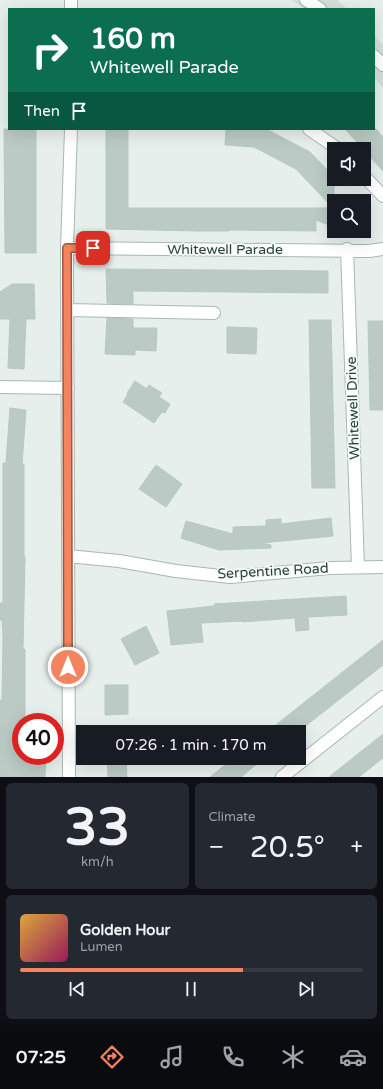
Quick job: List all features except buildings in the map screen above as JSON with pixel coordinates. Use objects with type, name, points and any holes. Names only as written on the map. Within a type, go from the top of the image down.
[{"type":"street","points":[[306,0],[318,8]]},
{"type":"street","points":[[375,57],[383,64]]},
{"type":"street","points":[[69,777],[67,248],[71,130]]},
{"type":"street","points":[[310,130],[328,142]]},
{"type":"street","points":[[371,183],[383,196]]},
{"type":"street","name":"Whitewell Parade","points":[[67,248],[347,250],[369,250],[383,248]]},
{"type":"street","name":"Whitewell Drive","points":[[347,250],[358,568]]},
{"type":"street","points":[[67,310],[214,313]]},
{"type":"street","points":[[0,387],[68,388]]},
{"type":"street","name":"Serpentine Road","points":[[68,556],[119,560],[176,571],[230,577],[330,568],[383,566]]},
{"type":"street","points":[[282,777],[383,697]]},
{"type":"shaded area","points":[[291,0],[337,0],[346,8],[303,8]]},
{"type":"shaded area","points":[[375,37],[383,44],[383,88],[375,78]]},
{"type":"route","points":[[68,667],[67,248],[93,248]]}]
